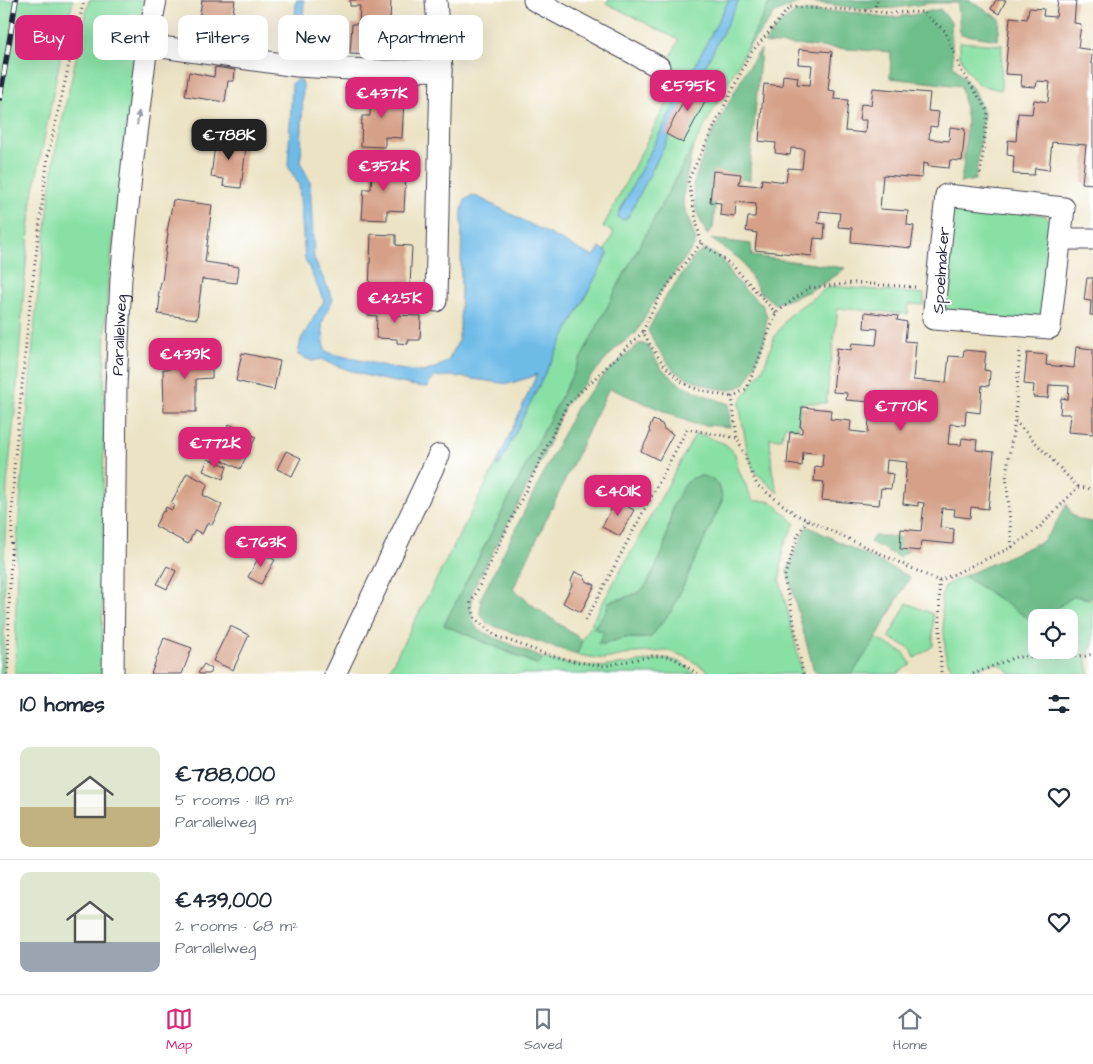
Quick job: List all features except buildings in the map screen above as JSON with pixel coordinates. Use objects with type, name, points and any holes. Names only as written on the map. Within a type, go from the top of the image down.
[{"type":"street","name":"Parallelweg","points":[[153,15],[156,0]]},
{"type":"street","points":[[436,0],[441,70],[436,301]]},
{"type":"street","points":[[534,0],[660,67]]},
{"type":"street","points":[[168,48],[297,66],[384,71],[441,70]]},
{"type":"street","name":"Parallelweg","points":[[113,674],[116,387],[121,278],[145,60]]},
{"type":"street","name":"Spoelmaker","points":[[946,195],[978,199],[1064,208],[1050,328],[933,319],[946,195]]},
{"type":"street","points":[[1061,239],[1093,240]]},
{"type":"street","points":[[335,674],[439,455]]},
{"type":"path","points":[[8,674],[14,468],[29,313],[48,155],[84,0]]},
{"type":"path","points":[[874,11],[877,0]]},
{"type":"path","points":[[776,313],[733,266],[701,243],[688,180],[750,54],[790,7],[888,13],[922,12],[945,31],[961,70],[988,111],[978,199]]},
{"type":"path","points":[[698,674],[674,658],[663,656],[652,656],[605,666],[577,662],[546,654],[496,636],[475,619],[471,603],[567,405],[642,332],[663,291],[701,243]]},
{"type":"path","points":[[642,332],[658,358],[682,382],[699,389],[732,397],[746,389],[776,313],[809,288],[855,283],[937,290]]},
{"type":"path","points":[[1012,547],[1006,474],[1015,420],[1021,327]]},
{"type":"path","points":[[732,397],[737,438],[757,485],[795,514],[939,582]]},
{"type":"path","points":[[1015,420],[1078,487],[1093,489]]},
{"type":"path","points":[[586,620],[687,429],[737,438]]},
{"type":"path","points":[[939,582],[1012,547],[1039,528],[1078,487]]},
{"type":"path","points":[[803,674],[784,578],[798,535],[807,520]]},
{"type":"path","points":[[939,582],[942,674]]},
{"type":"path","points":[[973,674],[1016,656],[1086,656],[1093,654]]},
{"type":"green space","points":[[0,0],[73,0],[70,15],[15,15],[15,60],[60,60],[32,199],[16,400],[7,484],[4,560],[4,674],[0,674]]},
{"type":"green space","points":[[89,0],[147,0],[145,15],[93,15],[93,60],[138,60],[119,190],[107,292],[104,384],[102,674],[15,674],[17,541],[35,320],[55,153],[76,60],[83,60],[83,27]]},
{"type":"green space","points":[[608,0],[729,0],[619,212],[618,217],[625,219],[628,217],[739,0],[771,0],[746,50],[620,282],[444,625],[538,665],[542,658],[569,664],[600,667],[666,658],[682,663],[695,674],[387,674],[498,461],[499,466],[607,254],[605,250],[614,232],[603,227],[682,73],[667,64],[679,40],[606,3]]},
{"type":"green space","points":[[771,0],[969,0],[1000,19],[998,40],[960,34],[958,3],[930,3],[895,8],[865,9],[802,1],[775,13],[746,50]]},
{"type":"green space","points":[[940,9],[951,22],[953,65],[973,89],[984,113],[975,180],[960,183],[967,121],[961,86],[890,78],[891,52],[764,43],[781,23],[795,12],[863,13],[884,18],[913,15]]},
{"type":"green space","points":[[960,42],[1002,45],[1001,90],[979,85],[966,69],[960,56]]},
{"type":"green space","points":[[761,49],[750,180],[718,177],[713,228],[707,235],[696,210],[693,185],[707,143],[747,69]]},
{"type":"green space","points":[[693,146],[683,204],[696,240],[694,246],[658,295],[636,333],[617,347],[565,405],[541,461],[473,589],[471,610],[478,630],[542,658],[539,665],[444,625],[620,282]]},
{"type":"green space","points":[[964,207],[1045,215],[1053,227],[1044,313],[1034,323],[954,314],[946,309],[941,299],[951,214]]},
{"type":"green space","points":[[711,239],[751,244],[752,256],[845,268],[830,280],[812,290],[775,304],[759,291],[741,260]]},
{"type":"green space","points":[[706,249],[723,260],[732,276],[762,304],[767,316],[764,341],[753,370],[744,385],[730,390],[714,388],[674,371],[653,341],[648,330],[665,298],[695,256]]},
{"type":"green space","points":[[830,286],[924,294],[924,305],[909,304],[908,314],[838,308],[826,403],[801,403],[798,428],[785,426],[781,439],[770,438],[772,471],[778,493],[754,471],[747,449],[739,403],[763,369],[775,336],[790,314]]},
{"type":"green space","points":[[640,343],[648,346],[661,368],[680,384],[729,404],[730,427],[694,424],[609,388],[513,589],[582,640],[577,655],[488,624],[480,614],[481,598],[577,406],[608,371]]},
{"type":"green space","points":[[696,433],[723,443],[735,454],[739,471],[753,501],[771,501],[795,523],[783,547],[780,581],[802,674],[713,674],[686,657],[668,651],[635,653],[604,659],[577,655],[582,640]],"holes":[[[700,476],[710,478],[717,483],[721,490],[722,501],[672,610],[650,638],[623,638],[604,644],[599,643],[605,632],[594,628],[607,610],[608,602],[640,592],[647,584],[663,552],[673,506]]]},
{"type":"green space","points":[[700,476],[710,478],[717,483],[721,490],[722,501],[672,610],[650,638],[623,638],[598,644],[604,632],[593,628],[607,610],[608,602],[640,592],[647,584],[663,552],[673,506],[683,487],[690,479]]},
{"type":"green space","points":[[1067,504],[1074,516],[1093,522],[1093,599],[1074,596],[1055,609],[1028,609],[1028,618],[964,576],[1043,541]]},
{"type":"green space","points":[[807,526],[910,577],[876,638],[852,674],[819,674],[814,671],[787,571]]},
{"type":"green space","points":[[874,536],[889,536],[921,542],[899,557],[870,542]]},
{"type":"green space","points":[[964,576],[1028,618],[1028,659],[1078,659],[1078,609],[1055,609],[1074,596],[1089,599],[1093,603],[1093,645],[1086,656],[1089,674],[1012,674],[998,663],[954,674],[946,658],[941,597],[946,585]]},
{"type":"green space","points":[[907,603],[933,614],[933,646],[915,658],[909,648],[889,637]]},
{"type":"green space","points":[[876,638],[904,653],[911,664],[899,674],[852,674]]},
{"type":"water","points":[[296,0],[304,0],[303,15],[295,15]]},
{"type":"water","points":[[729,0],[739,0],[628,217],[621,220],[618,217],[619,212]]},
{"type":"water","points":[[297,79],[303,83],[301,164],[310,181],[314,259],[333,299],[322,323],[325,351],[398,369],[424,372],[448,361],[458,342],[460,328],[462,210],[465,200],[472,195],[592,256],[595,255],[600,247],[607,252],[608,254],[545,373],[499,466],[497,463],[537,374],[508,384],[453,376],[434,377],[428,387],[421,387],[371,377],[321,359],[312,361],[298,355],[301,339],[324,301],[305,259],[299,185],[288,166],[292,83]]},
{"type":"railway","points":[[0,98],[16,0]]}]
